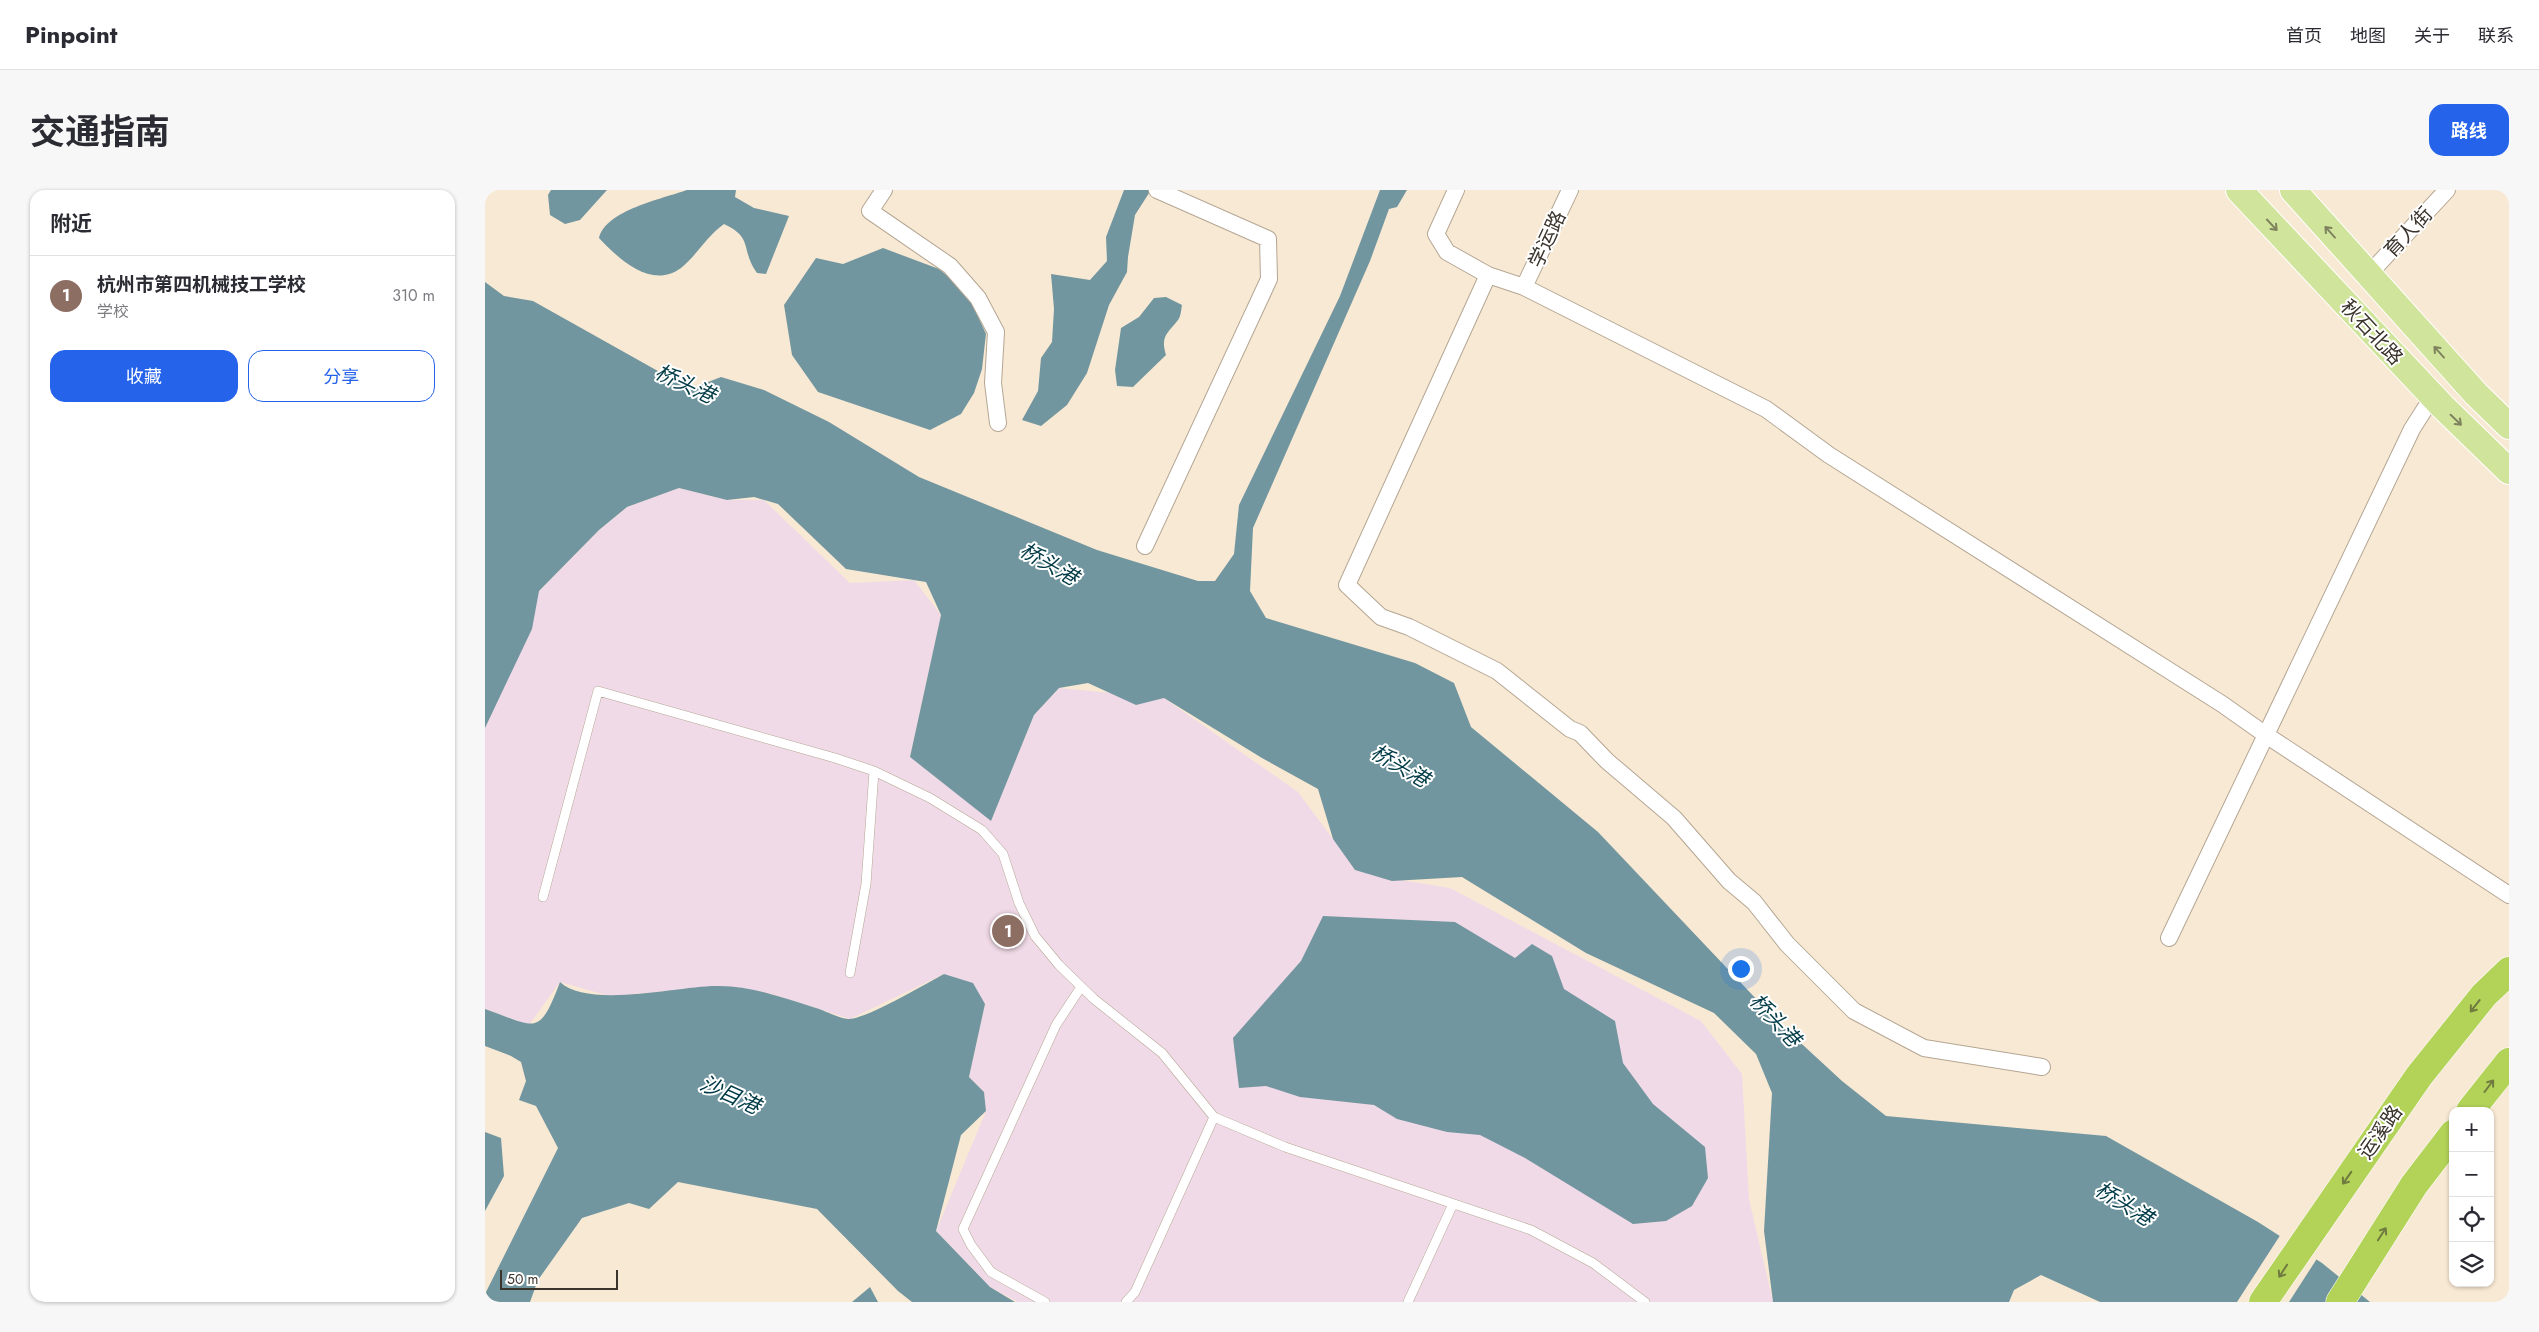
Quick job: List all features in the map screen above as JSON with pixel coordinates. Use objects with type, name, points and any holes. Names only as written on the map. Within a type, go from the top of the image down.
[{"type":"highway","name":"运溪路","points":[[2263,1302],[2419,1076],[2484,995],[2509,971]]},
{"type":"highway","points":[[2473,1107],[2509,1062]]},
{"type":"highway","points":[[2340,1302],[2414,1185],[2449,1139]]},
{"type":"main road","name":"秋石北路","points":[[2239,190],[2433,396],[2509,471]]},
{"type":"main road","name":"秋石北路","points":[[2293,190],[2476,394],[2509,426]]},
{"type":"street","points":[[884,190],[870,211],[950,266],[978,298],[996,332],[993,383],[998,422]]},
{"type":"street","points":[[1145,546],[1269,279],[1268,239],[1157,190]]},
{"type":"street","points":[[1456,190],[1436,234],[1447,252],[1488,275],[1524,287],[1766,409],[1829,455],[2214,699],[2509,895]]},
{"type":"street","name":"学运路","points":[[1524,287],[1570,190]]},
{"type":"street","name":"育人街","points":[[2369,274],[2447,190]]},
{"type":"street","points":[[1488,275],[1347,585],[1381,617],[1409,627],[1497,671],[1570,729],[1579,733],[1607,761],[1674,818],[1729,881],[1754,902],[1787,944],[1854,1011],[1924,1048],[2042,1067]]},
{"type":"street","points":[[2169,938],[2412,429],[2433,396]]},
{"type":"lane","points":[[543,897],[597,691],[835,758],[874,771],[930,798],[982,830],[1003,854],[1019,903],[1035,936],[1081,987],[1162,1053],[1214,1117],[1285,1147],[1531,1230],[1593,1263],[1645,1302]]},
{"type":"lane","points":[[850,973],[866,884],[874,771]]},
{"type":"lane","points":[[1045,1302],[991,1272],[971,1245],[963,1229],[1056,1025],[1081,987]]},
{"type":"lane","points":[[1126,1302],[1135,1292],[1214,1117]]},
{"type":"lane","points":[[1408,1302],[1453,1204]]},
{"type":"shaded area","points":[[679,488],[727,500],[764,500],[850,583],[914,580],[941,615],[910,757],[991,820],[1034,715],[1059,688],[1164,698],[1298,792],[1333,839],[1371,875],[1450,888],[1701,1021],[1742,1074],[1749,1199],[1773,1302],[1018,1302],[990,1287],[936,1231],[986,1111],[984,1092],[969,1077],[985,1004],[944,974],[850,1019],[772,994],[671,991],[609,996],[560,982],[529,1025],[485,1009],[485,727],[539,591],[599,530],[627,507]]},
{"type":"water","points":[[551,190],[607,190],[580,220],[565,224],[550,215],[548,195]]},
{"type":"water","points":[[687,190],[736,190],[735,197],[754,208],[789,216],[766,274],[757,273],[752,265],[743,239],[733,229],[724,224],[712,234],[681,268],[670,274],[658,276],[647,274],[626,263],[599,238],[604,228],[623,213]]},
{"type":"water","points":[[1124,190],[1151,190],[1135,215],[1127,272],[1109,305],[1087,373],[1067,405],[1041,426],[1022,420],[1038,391],[1041,358],[1052,342],[1054,309],[1051,274],[1090,280],[1107,261],[1106,237]]},
{"type":"water","name":"桥头港","points":[[1380,190],[1407,190],[1397,207],[1389,209],[1370,261],[1253,528],[1250,591],[1266,618],[1415,663],[1454,683],[1471,727],[1598,832],[1778,1022],[1842,1081],[1886,1116],[2106,1136],[2258,1222],[2322,1263],[2370,1302],[2100,1302],[2041,1275],[2014,1290],[2009,1302],[1773,1302],[1764,1231],[1772,1093],[1756,1054],[1714,1013],[1586,953],[1462,877],[1392,881],[1355,870],[1333,839],[1318,789],[1262,758],[1164,698],[1136,705],[1088,683],[1059,688],[1034,715],[991,821],[910,757],[941,615],[926,582],[846,569],[778,504],[754,497],[727,500],[679,488],[627,507],[599,530],[539,591],[532,629],[485,728],[485,282],[504,296],[533,301],[690,389],[721,377],[764,390],[829,422],[919,477],[1097,550],[1198,581],[1215,581],[1234,554],[1239,505],[1340,296]]},
{"type":"water","points":[[883,248],[939,269],[967,292],[986,334],[982,369],[974,393],[961,414],[930,430],[818,392],[792,355],[784,305],[816,258],[843,264]]},
{"type":"water","points":[[1166,297],[1182,305],[1179,318],[1166,335],[1164,349],[1166,355],[1133,387],[1117,386],[1115,370],[1121,328],[1139,317],[1154,298]]},
{"type":"water","points":[[1323,916],[1455,922],[1515,958],[1532,944],[1552,956],[1564,989],[1615,1021],[1623,1063],[1653,1104],[1705,1147],[1708,1178],[1692,1206],[1666,1221],[1633,1224],[1525,1158],[1480,1135],[1447,1132],[1397,1119],[1374,1105],[1300,1097],[1266,1086],[1239,1088],[1233,1038],[1301,961]]},
{"type":"water","name":"沙目港","points":[[944,974],[973,983],[985,1004],[969,1077],[984,1092],[986,1111],[961,1135],[936,1231],[990,1287],[1015,1302],[912,1302],[898,1291],[817,1209],[678,1182],[649,1209],[629,1203],[582,1218],[538,1280],[530,1302],[485,1302],[485,1294],[558,1148],[536,1106],[519,1100],[526,1081],[521,1062],[485,1046],[485,1009],[515,1020],[534,1023],[540,1020],[547,1012],[560,982],[573,990],[591,994],[612,995],[729,986],[767,993],[848,1019],[868,1014],[881,1008]]},
{"type":"water","points":[[485,1132],[501,1138],[504,1176],[485,1211]]},
{"type":"water","points":[[870,1287],[878,1302],[852,1302]]},
{"type":"pier","points":[[2281,1234],[2318,1257],[2289,1302],[2237,1302]]},
{"type":"place","name":"杭州市第四机械技工学校","points":[[1008,931]]}]
